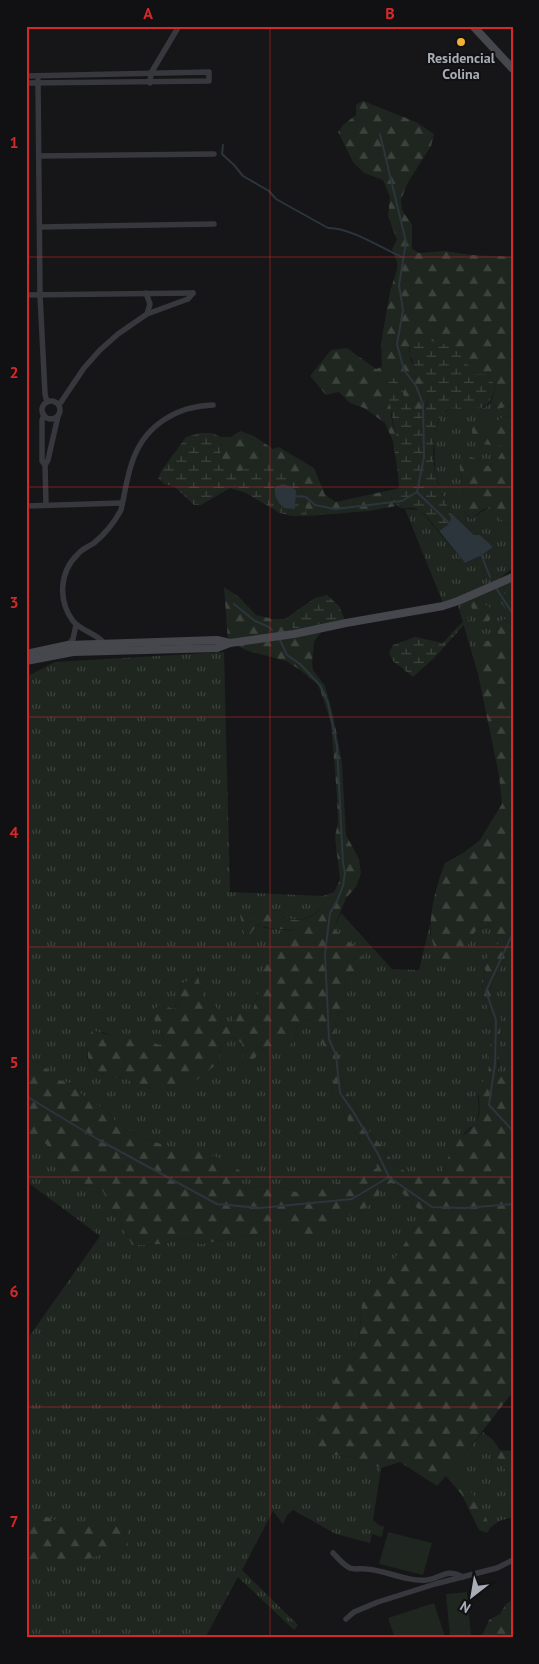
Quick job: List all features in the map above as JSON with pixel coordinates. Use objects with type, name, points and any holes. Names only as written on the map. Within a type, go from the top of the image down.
[{"type":"street","points":[[150,83],[151,73],[179,26]]},
{"type":"street","points":[[472,26],[513,69]]},
{"type":"street","points":[[26,76],[209,72],[209,81],[26,84]]},
{"type":"street","points":[[38,76],[40,295],[44,394],[47,402]]},
{"type":"street","points":[[39,156],[214,154]]},
{"type":"street","points":[[40,227],[214,224]]},
{"type":"street","points":[[146,293],[150,304],[147,314]]},
{"type":"street","points":[[26,295],[193,293],[188,298],[147,314],[127,327],[100,350],[84,368],[59,405]]},
{"type":"street","points":[[46,465],[42,461],[42,420],[44,415],[42,409],[47,402],[55,401],[61,411],[58,416],[46,465],[46,505]]},
{"type":"street","points":[[104,643],[76,625],[69,614],[64,602],[62,589],[64,576],[69,565],[77,554],[108,530],[117,517],[133,459],[140,444],[150,431],[164,419],[179,411],[195,406],[213,405]]},
{"type":"street","points":[[44,415],[51,419],[58,416]]},
{"type":"street","points":[[26,506],[122,503]]},
{"type":"street","points":[[26,661],[73,652],[217,648],[230,644],[443,606],[458,602],[513,577]]},
{"type":"street","points":[[68,645],[73,639],[76,625]]},
{"type":"street","points":[[26,654],[68,645],[104,643],[217,640],[230,644]]},
{"type":"street","points":[[333,1552],[343,1564],[352,1569],[366,1568],[416,1580],[428,1580],[442,1574],[454,1572],[463,1577]]},
{"type":"street","points":[[346,1619],[354,1612],[378,1602],[435,1584],[498,1568],[513,1560]]},
{"type":"green space","points":[[363,101],[416,122],[434,134],[431,146],[407,184],[401,200],[402,210],[412,225],[412,249],[419,253],[444,251],[471,255],[513,257],[513,405],[498,409],[491,402],[496,387],[487,374],[475,374],[463,362],[448,352],[416,337],[409,348],[411,361],[426,384],[428,398],[423,413],[412,409],[404,399],[402,387],[391,375],[391,416],[396,438],[393,441],[385,423],[364,408],[350,403],[339,392],[326,395],[310,376],[331,350],[347,348],[376,369],[382,367],[381,343],[390,292],[397,269],[397,262],[392,249],[397,240],[388,216],[390,197],[383,180],[364,173],[353,162],[338,132],[343,125],[356,115],[356,105]]},
{"type":"green space","points":[[416,337],[447,345],[458,352],[475,374],[487,374],[496,387],[490,400],[484,407],[476,409],[450,409],[439,419],[434,437],[434,466],[438,483],[451,513],[449,513],[451,518],[449,524],[439,531],[421,511],[414,508],[401,508],[391,497],[395,489],[399,488],[393,441],[396,438],[385,376],[391,375],[402,387],[404,399],[412,409],[423,413],[428,400],[427,390],[411,358],[410,351],[411,344]]},
{"type":"green space","points":[[491,402],[499,409],[513,405],[513,417],[501,418],[492,426],[487,426],[504,446],[500,455],[496,461],[487,466],[476,459],[459,462],[464,494],[464,511],[471,519],[492,505],[507,525],[513,522],[513,568],[500,578],[513,572],[513,624],[504,619],[500,639],[482,661],[478,674],[456,599],[443,603],[405,509],[420,510],[465,563],[493,547],[480,535],[474,535],[451,513],[435,473],[434,435],[441,415],[450,409],[484,408]]},
{"type":"green space","points":[[513,417],[513,522],[507,525],[499,518],[492,505],[471,519],[464,511],[464,494],[459,462],[466,455],[487,466],[498,458],[504,446],[480,444],[473,438],[471,425],[492,426],[501,418]]},
{"type":"green space","points":[[240,431],[254,436],[273,449],[279,447],[314,468],[325,495],[336,502],[395,489],[391,497],[396,506],[369,511],[307,516],[298,479],[249,466],[240,472],[227,467],[220,461],[221,437],[231,437]]},
{"type":"green space","points":[[200,433],[212,433],[221,437],[220,461],[227,467],[240,472],[249,466],[265,461],[281,463],[298,479],[307,516],[292,516],[280,513],[246,493],[230,488],[201,505],[194,505],[175,487],[164,484],[158,478],[162,470],[186,437]]},
{"type":"green space","points":[[497,580],[505,594],[513,602],[513,623],[488,584]]},
{"type":"green space","points":[[224,587],[239,597],[256,615],[273,619],[285,619],[294,629],[345,620],[322,631],[314,642],[312,663],[313,670],[325,686],[333,714],[342,763],[346,835],[359,859],[361,873],[356,887],[346,898],[334,928],[344,939],[359,948],[362,959],[357,969],[347,977],[342,996],[349,1004],[348,1012],[339,1011],[335,1023],[336,1039],[334,1044],[339,1053],[342,1084],[371,1134],[386,1151],[395,1166],[405,1171],[405,1177],[420,1171],[431,1179],[435,1188],[455,1145],[474,1125],[479,1116],[480,1088],[488,1075],[492,1023],[482,989],[486,971],[482,964],[499,943],[490,926],[476,930],[467,946],[465,962],[449,966],[439,956],[433,945],[431,934],[432,909],[445,863],[463,853],[480,840],[502,804],[499,775],[478,674],[482,661],[479,648],[486,641],[499,639],[496,623],[504,619],[513,624],[513,948],[507,953],[489,991],[501,1019],[497,1077],[513,1074],[513,1392],[453,1469],[479,1504],[490,1528],[487,1533],[479,1530],[462,1495],[446,1476],[437,1486],[400,1462],[381,1468],[352,1457],[327,1454],[309,1443],[330,1387],[359,1340],[362,1302],[381,1280],[420,1218],[419,1210],[392,1183],[385,1185],[379,1193],[379,1202],[368,1204],[361,1212],[343,1217],[331,1213],[320,1241],[305,1242],[294,1225],[283,1217],[260,1234],[200,1244],[185,1237],[163,1244],[132,1245],[101,1188],[82,1185],[65,1169],[46,1144],[26,1134],[26,1060],[40,1063],[59,1080],[72,1084],[87,1100],[107,1110],[118,1125],[144,1138],[172,1148],[192,1148],[227,1161],[240,1171],[240,1189],[275,1185],[305,1195],[377,1168],[373,1155],[361,1142],[332,1092],[334,1067],[332,1052],[329,1048],[325,1052],[317,1025],[306,1019],[297,1026],[294,1040],[286,1050],[268,1046],[249,1063],[243,1060],[242,1044],[235,1037],[229,1038],[222,1045],[218,1063],[192,1084],[174,1091],[153,1089],[123,1078],[109,1077],[91,1069],[89,1064],[88,1050],[92,1030],[119,1038],[129,1035],[160,1045],[164,1039],[160,1030],[152,1029],[155,1020],[151,1011],[160,1005],[174,1009],[179,1000],[181,984],[191,980],[197,972],[203,999],[213,1001],[220,1015],[219,1026],[235,1027],[232,1013],[240,1010],[253,1010],[263,983],[262,961],[269,954],[275,943],[284,943],[293,938],[294,931],[258,924],[251,933],[256,943],[248,941],[244,934],[240,915],[249,912],[264,916],[272,910],[292,920],[310,917],[323,907],[323,896],[334,892],[340,880],[335,837],[338,822],[331,723],[321,692],[317,684],[286,661],[248,651],[228,641]]},
{"type":"green space","points":[[327,595],[339,606],[345,620],[294,629],[285,619],[315,598]]},
{"type":"green space","points":[[475,600],[492,609],[492,615],[487,625],[472,616],[471,604]]},
{"type":"green space","points":[[472,616],[434,658],[413,677],[393,661],[389,653],[393,645],[415,637],[443,643],[460,624]]},
{"type":"green space","points":[[224,652],[230,892],[323,896],[323,907],[316,913],[298,920],[286,917],[272,910],[264,916],[249,912],[248,941],[256,942],[251,933],[258,924],[265,928],[294,931],[294,938],[284,943],[275,943],[263,961],[263,983],[253,1010],[240,1010],[235,1027],[219,1026],[203,999],[197,972],[191,980],[181,984],[179,1000],[160,1030],[164,1039],[160,1045],[119,1039],[103,1032],[89,1041],[87,1057],[91,1069],[109,1077],[123,1078],[153,1089],[192,1084],[218,1063],[222,1045],[229,1038],[235,1037],[242,1044],[243,1060],[261,1052],[268,1046],[294,1040],[297,1026],[306,1019],[317,1025],[325,1051],[329,1048],[332,1052],[334,1067],[332,1092],[361,1142],[373,1155],[377,1168],[305,1195],[275,1185],[240,1189],[192,1148],[172,1148],[144,1138],[118,1125],[107,1110],[87,1100],[72,1084],[59,1080],[40,1063],[26,1060],[26,677],[55,662]]},
{"type":"green space","points":[[341,913],[392,969],[419,970],[430,924],[430,934],[464,962],[467,946],[476,930],[490,926],[499,943],[483,964],[486,970],[482,989],[492,1023],[488,1075],[478,1096],[479,1110],[476,1123],[465,1132],[434,1189],[405,1177],[405,1171],[395,1166],[386,1151],[371,1134],[342,1084],[334,1044],[336,1039],[335,1023],[339,1011],[348,1012],[342,996],[347,977],[357,969],[359,948],[344,939],[334,928]]},
{"type":"green space","points":[[513,948],[513,1074],[497,1077],[499,1064],[489,991],[507,953]]},
{"type":"green space","points":[[26,1134],[46,1144],[65,1169],[82,1185],[101,1188],[132,1245],[163,1244],[185,1237],[200,1244],[260,1234],[283,1216],[294,1225],[305,1242],[331,1213],[361,1212],[385,1185],[392,1183],[419,1210],[420,1218],[405,1243],[381,1280],[362,1302],[359,1340],[330,1387],[327,1454],[352,1457],[381,1468],[373,1520],[380,1526],[384,1526],[382,1537],[372,1534],[370,1543],[336,1534],[293,1510],[287,1515],[283,1524],[273,1511],[242,1570],[298,1625],[294,1630],[238,1577],[205,1638],[26,1638],[26,1341],[100,1236],[26,1181]]},
{"type":"green space","points":[[483,1432],[493,1440],[500,1450],[497,1457],[513,1481],[513,1517],[499,1521],[490,1528],[474,1496],[452,1469]]},
{"type":"green space","points":[[500,1450],[513,1451],[513,1481],[497,1457]]},
{"type":"green space","points":[[26,1511],[76,1526],[105,1523],[127,1525],[128,1545],[83,1561],[42,1559],[26,1561]]},
{"type":"green space","points":[[388,1532],[432,1543],[423,1575],[379,1564]]},
{"type":"green space","points":[[467,1592],[471,1635],[450,1637],[446,1594]]},
{"type":"green space","points":[[513,1600],[513,1638],[481,1638],[489,1620],[500,1614],[506,1604]]},
{"type":"green space","points":[[434,1603],[445,1637],[395,1638],[388,1618]]},
{"type":"shaded area","points":[[283,484],[292,487],[296,491],[295,509],[284,508],[276,499],[275,487]]},
{"type":"shaded area","points":[[448,513],[451,513],[474,535],[480,535],[493,547],[465,563],[439,531],[449,524],[451,518]]},
{"type":"waterway","points":[[380,134],[406,242],[399,285],[403,310],[397,344],[404,370],[416,386],[423,404],[424,457],[417,492],[451,525]]},
{"type":"waterway","points":[[223,145],[222,154],[243,176],[269,191],[276,199],[328,228],[346,231],[404,258]]},
{"type":"waterway","points":[[295,496],[306,497],[315,505],[335,509],[402,501],[417,492]]},
{"type":"waterway","points":[[481,554],[490,577]]},
{"type":"waterway","points":[[496,588],[513,614]]},
{"type":"waterway","points":[[234,604],[255,621],[272,630]]},
{"type":"waterway","points":[[279,638],[287,655],[300,664],[320,685],[328,703],[337,746],[345,873],[343,886],[330,913],[325,954],[329,1039],[336,1055],[340,1093],[378,1154],[389,1177]]},
{"type":"waterway","points":[[513,933],[486,991],[496,1020],[495,1064],[489,1105],[513,1131]]},
{"type":"waterway","points":[[26,1096],[99,1140],[217,1204],[260,1208],[352,1199],[389,1177],[432,1207],[464,1208],[513,1204]]},
{"type":"place","name":"Residencial Colina","points":[[461,42]]}]
